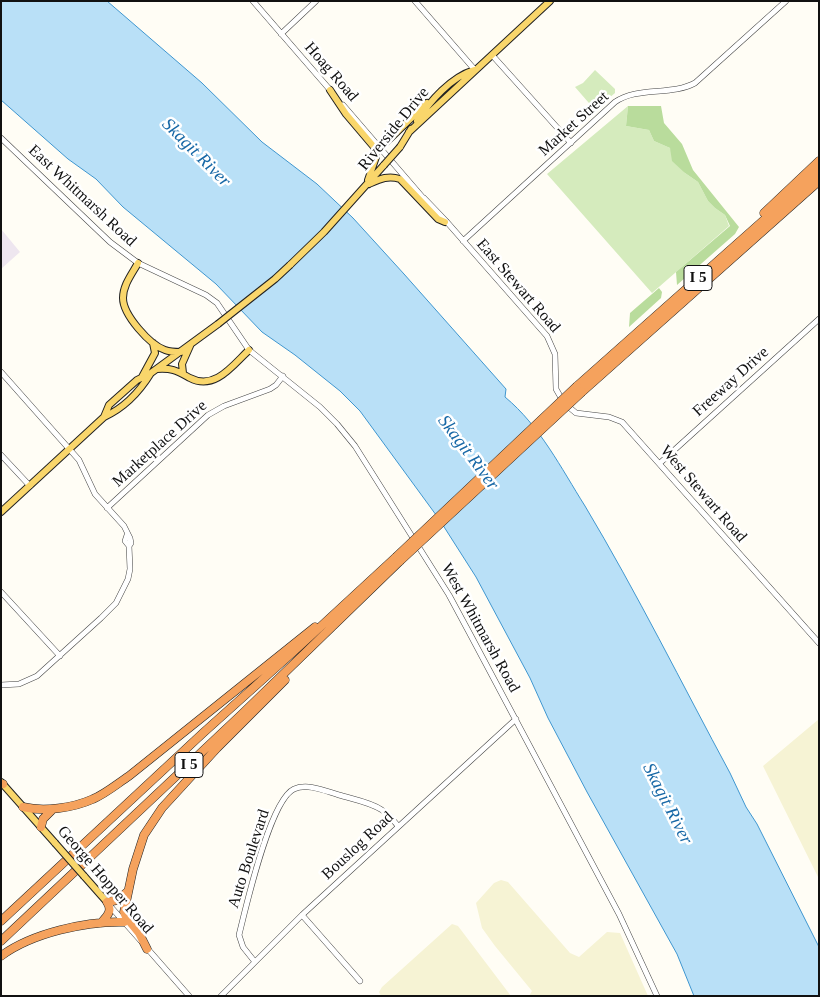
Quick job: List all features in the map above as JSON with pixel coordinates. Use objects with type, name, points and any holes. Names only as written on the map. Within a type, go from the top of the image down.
[{"type":"highway","points":[[712,266],[741,234],[819,161]]},
{"type":"highway","name":"I 5","points":[[1,921],[203,733],[398,559],[712,266],[819,171]]},
{"type":"highway","name":"I 5","points":[[580,389],[819,181]]},
{"type":"highway","points":[[779,216],[819,187]]},
{"type":"highway","name":"I 5","points":[[1,941],[241,715],[374,586],[398,559]]},
{"type":"highway","points":[[147,949],[139,933],[125,914],[133,869],[144,835],[162,808],[217,748],[374,586]]},
{"type":"highway","points":[[24,807],[40,810],[93,799],[123,780],[234,690],[342,607]]},
{"type":"highway","points":[[41,827],[43,819],[54,808]]},
{"type":"highway","points":[[101,922],[109,912],[110,906],[107,902],[118,900],[128,892]]},
{"type":"highway","points":[[1,956],[52,932],[101,922],[124,922]]},
{"type":"main road","name":"Riverside Drive","points":[[154,371],[218,324],[290,265],[319,237],[400,147],[424,110],[464,73],[476,70],[550,1]]},
{"type":"main road","points":[[409,132],[476,70]]},
{"type":"main road","points":[[330,90],[346,114],[374,147],[376,157],[365,185]]},
{"type":"main road","points":[[380,148],[420,108],[442,92]]},
{"type":"main road","points":[[365,185],[382,178],[393,177],[400,179],[438,218],[447,224]]},
{"type":"main road","points":[[138,263],[127,283],[123,301],[129,317],[153,343],[166,351],[181,352]]},
{"type":"main road","points":[[142,378],[155,352],[153,343]]},
{"type":"main road","points":[[183,373],[182,364],[190,345]]},
{"type":"main road","points":[[104,417],[109,405],[142,378],[154,371],[167,368],[183,373],[198,381],[213,380],[223,375],[249,350]]},
{"type":"main road","points":[[1,512],[104,417],[116,411],[143,387],[154,371]]},
{"type":"main road","name":"George Hopper Road","points":[[2,783],[107,902]]},
{"type":"street","name":"Hoag Road","points":[[253,1],[391,160]]},
{"type":"street","points":[[280,34],[316,1]]},
{"type":"street","points":[[415,1],[476,70]]},
{"type":"street","name":"Market Street","points":[[463,241],[624,96],[678,90],[695,83],[783,2]]},
{"type":"street","points":[[492,55],[571,142]]},
{"type":"street","name":"East Whitmarsh Road","points":[[1,138],[110,242],[138,263],[206,295],[217,303],[225,314]]},
{"type":"street","name":"East Stewart Road","points":[[391,160],[547,336],[556,354],[556,389],[564,403]]},
{"type":"street","name":"West Whitmarsh Road","points":[[225,314],[249,350],[283,376],[337,424],[355,446],[449,595],[619,914],[657,996]]},
{"type":"street","name":"Freeway Drive","points":[[660,464],[819,319]]},
{"type":"street","points":[[1,372],[69,448],[78,460],[95,494],[124,526],[131,543],[129,546],[130,569],[128,579],[122,594],[101,618],[32,679],[14,685],[1,685]]},
{"type":"street","name":"Marketplace Drive","points":[[107,508],[208,415],[224,406],[270,390],[283,376]]},
{"type":"street","name":"West Stewart Road","points":[[564,403],[576,413],[609,417],[622,422],[819,642]]},
{"type":"street","points":[[1,455],[30,486]]},
{"type":"street","points":[[1,592],[10,604],[60,656]]},
{"type":"street","name":"Bouslog Road","points":[[221,996],[302,915],[516,719]]},
{"type":"street","name":"Auto Boulevard","points":[[255,962],[244,947],[240,935],[267,836],[280,806],[292,790],[302,787],[316,788],[381,809],[398,826]]},
{"type":"street","name":"George Hopper Road","points":[[107,902],[189,996]]},
{"type":"street","points":[[302,915],[360,981]]},
{"type":"shaded area","points":[[1,229],[20,252],[1,269]]},
{"type":"shaded area","points":[[819,719],[819,879],[763,766]]},
{"type":"shaded area","points":[[501,880],[508,882],[570,953],[579,957],[607,932],[620,933],[648,996],[529,996],[532,991],[482,928],[476,903],[494,883]]},
{"type":"shaded area","points":[[452,924],[458,926],[511,996],[381,996],[379,992],[382,987]]},
{"type":"green space","points":[[595,70],[615,89],[615,93],[595,110],[575,87],[583,83]]},
{"type":"green space","points":[[628,106],[626,126],[649,130],[654,141],[670,148],[685,173],[698,182],[708,201],[725,215],[729,226],[652,293],[547,174]]},
{"type":"green space","points":[[628,106],[661,106],[664,123],[682,144],[693,170],[739,227],[735,234],[677,285],[676,272],[730,226],[725,215],[708,201],[698,182],[672,161],[670,148],[654,141],[649,130],[626,126]]},
{"type":"green space","points":[[659,288],[662,292],[661,298],[629,327],[630,313]]},
{"type":"water","name":"Skagit River","points":[[1,1],[107,1],[202,83],[262,142],[317,184],[353,218],[506,389],[505,397],[518,408],[539,434],[585,506],[641,605],[746,807],[757,824],[819,947],[819,996],[694,996],[677,954],[587,792],[548,718],[530,678],[476,577],[439,519],[360,411],[340,391],[295,355],[262,332],[216,284],[123,207],[96,179],[68,159],[1,100]]}]
